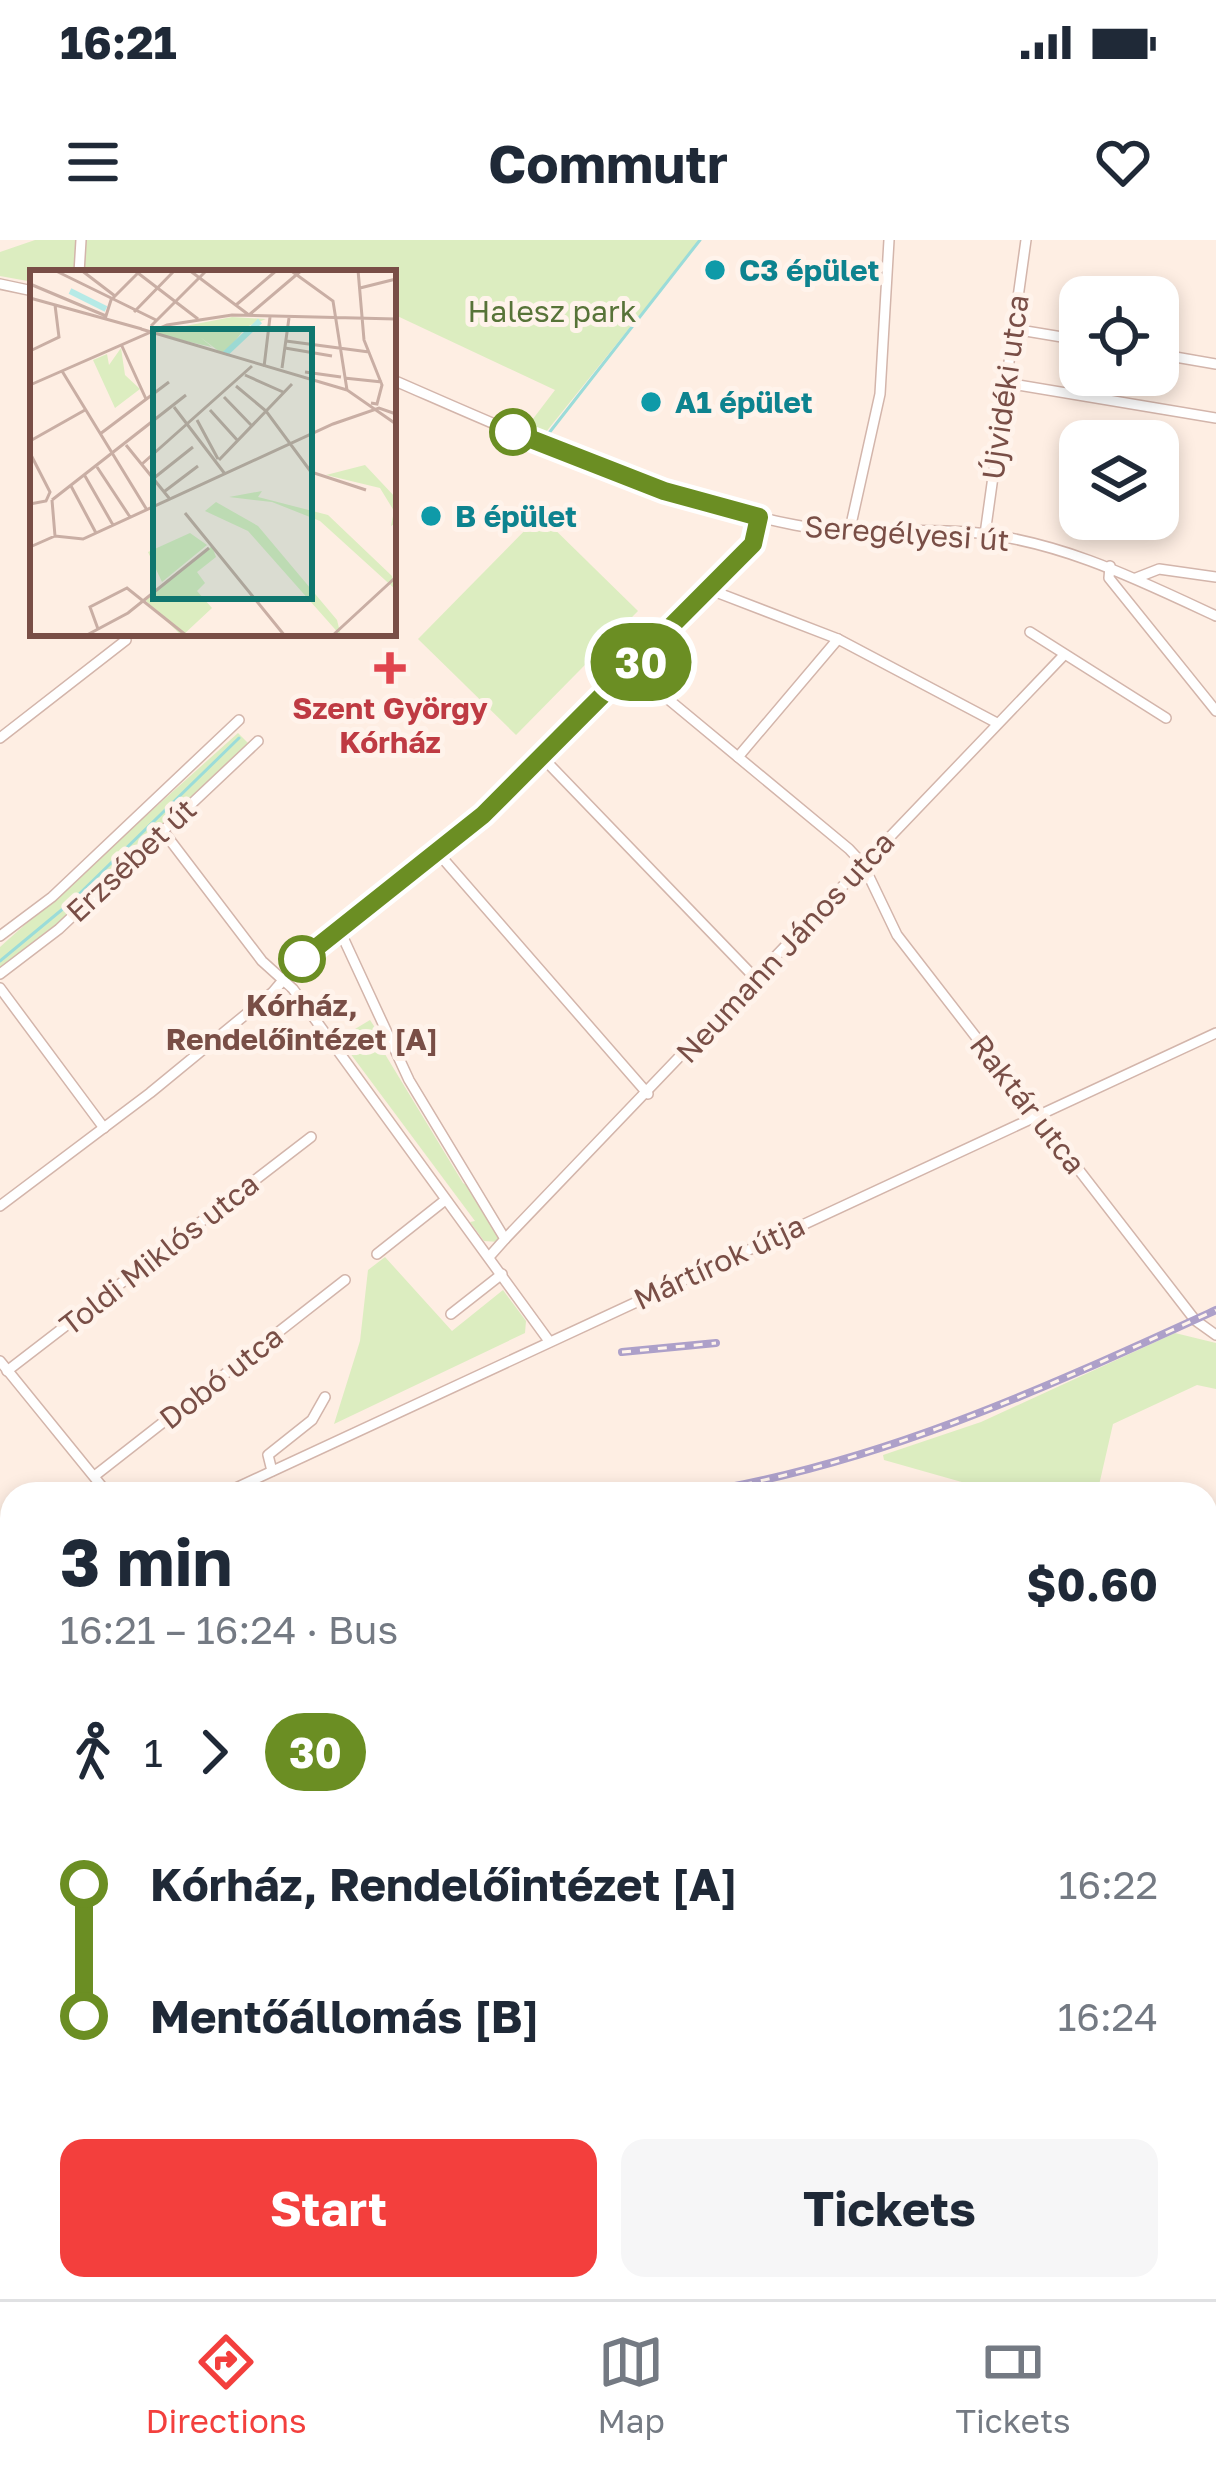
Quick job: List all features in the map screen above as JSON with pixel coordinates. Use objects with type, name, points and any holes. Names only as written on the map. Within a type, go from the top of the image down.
[{"type":"street","points":[[80,270],[81,240]]},
{"type":"street","points":[[850,529],[880,394],[889,240]]},
{"type":"street","name":"Újvidéki utca","points":[[985,534],[1026,240]]},
{"type":"street","points":[[0,284],[30,289]]},
{"type":"street","points":[[1013,329],[1059,337]]},
{"type":"street","points":[[1179,358],[1216,364]]},
{"type":"street","name":"Seregélyesi út","points":[[396,381],[574,460],[759,517],[850,529],[985,534],[1110,566],[1216,616]]},
{"type":"street","points":[[1006,382],[1216,418]]},
{"type":"street","points":[[0,1206],[286,980],[302,959],[438,853],[543,758],[753,544],[759,517]]},
{"type":"street","points":[[1110,566],[1108,578],[1216,711]]},
{"type":"street","points":[[1136,578],[1159,569],[1216,577]]},
{"type":"street","points":[[708,589],[838,639],[995,722]]},
{"type":"street","points":[[1030,632],[1166,718]]},
{"type":"street","points":[[738,757],[838,639]]},
{"type":"street","points":[[0,738],[126,640]]},
{"type":"street","name":"Neumann János utca","points":[[489,1257],[758,981],[995,722],[1064,655]]},
{"type":"street","points":[[633,670],[863,864]]},
{"type":"street","name":"Erzsébet út","points":[[0,937],[52,897],[239,720]]},
{"type":"street","name":"Erzsébet út","points":[[0,974],[59,929],[258,741]]},
{"type":"street","points":[[543,758],[758,981]]},
{"type":"street","points":[[163,831],[262,961],[286,980],[549,1341]]},
{"type":"street","points":[[438,853],[648,1094]]},
{"type":"street","name":"Raktár utca","points":[[863,864],[897,934],[1213,1334]]},
{"type":"street","points":[[340,931],[410,1081],[505,1239]]},
{"type":"street","points":[[0,988],[104,1128]]},
{"type":"street","name":"Mártírok útja","points":[[249,1482],[1216,1034]]},
{"type":"street","name":"Toldi Miklós utca","points":[[4,1366],[311,1137]]},
{"type":"street","points":[[377,1254],[444,1201]]},
{"type":"street","points":[[451,1314],[502,1274]]},
{"type":"street","name":"Dobó utca","points":[[97,1474],[345,1280]]},
{"type":"street","points":[[4,1366],[101,1482]]},
{"type":"street","points":[[272,1471],[268,1455],[312,1420],[325,1397]]},
{"type":"green space","name":"Halesz park","points":[[35,240],[700,240],[542,437],[526,428],[555,390],[396,315],[396,270],[30,270],[30,281],[0,276],[0,252]]},
{"type":"green space","points":[[540,515],[638,611],[516,735],[418,639]]},
{"type":"green space","points":[[238,733],[250,745],[56,930],[0,972],[0,947]]},
{"type":"green space","points":[[370,1020],[380,1035],[374,1036],[463,1183],[489,1201],[503,1228],[499,1242],[484,1241],[470,1222],[475,1221],[344,1045],[335,1041]]},
{"type":"green space","points":[[385,1257],[452,1331],[503,1290],[526,1321],[525,1333],[334,1424],[360,1341],[368,1270]]},
{"type":"green space","points":[[1175,1333],[1216,1343],[1216,1389],[1197,1385],[1113,1424],[1100,1482],[962,1482],[884,1460],[883,1455],[981,1422]]},
{"type":"waterway","points":[[549,433],[700,240]]},
{"type":"waterway","points":[[0,961],[70,903],[239,738]]},
{"type":"railway","points":[[755,1482],[894,1444],[959,1420],[1216,1310]]},
{"type":"railway","points":[[622,1352],[716,1343]]},
{"type":"bus line","name":"30","points":[[302,959],[483,815],[633,670],[753,544],[759,517],[574,460],[513,432]]},
{"type":"place","name":"C3 épület","points":[[715,270]]},
{"type":"place","name":"A1 épület","points":[[651,402]]},
{"type":"place","name":"B épület","points":[[431,516]]},
{"type":"place","name":"Szent György Kórház","points":[[390,668]]},
{"type":"place","name":"Kórház, Rendelőintézet [A]","points":[[302,959]]}]
